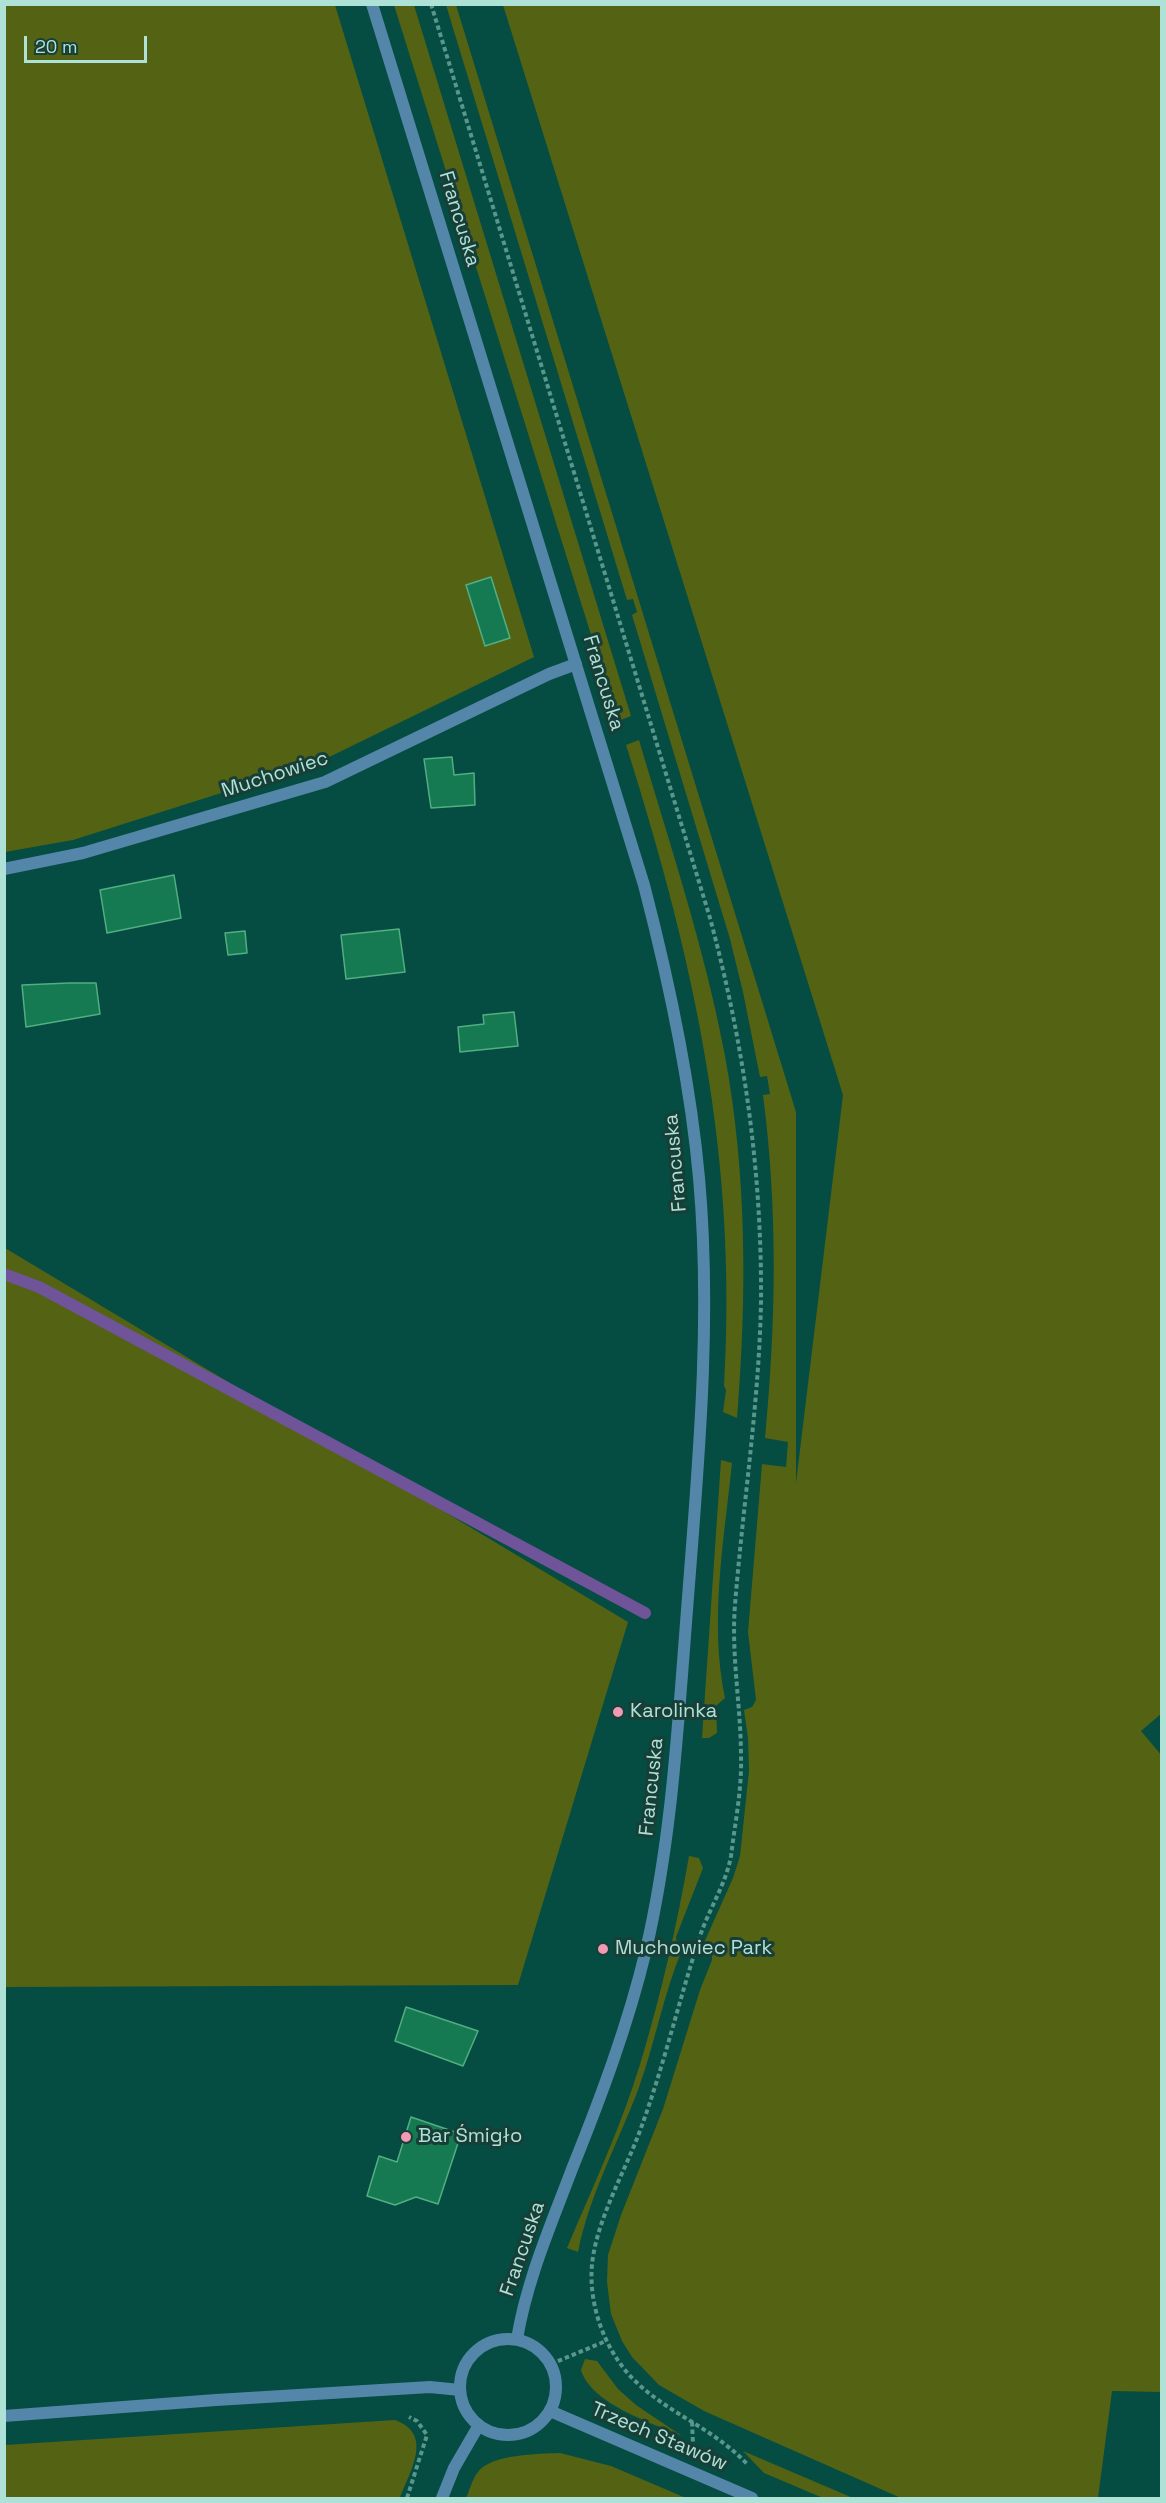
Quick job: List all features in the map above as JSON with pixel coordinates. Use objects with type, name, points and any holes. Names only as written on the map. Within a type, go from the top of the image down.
[{"type":"street","name":"Francuska","points":[[372,4],[644,885],[684,1061],[694,1133],[701,1215],[703,1303],[701,1389],[681,1696],[668,1832],[661,1876],[646,1949],[621,2037],[533,2271],[517,2339]]},
{"type":"street","name":"Muchowiec","points":[[4,869],[83,853],[325,782],[549,674],[576,664]]},
{"type":"street","points":[[517,2339],[531,2344],[542,2352],[551,2364],[556,2380],[556,2396],[550,2411],[541,2422],[517,2434],[504,2435],[478,2425],[462,2403],[460,2390],[464,2368],[476,2350],[488,2342],[517,2339]]},
{"type":"street","points":[[4,2416],[430,2387],[460,2390]]},
{"type":"street","name":"Trzech Stawów","points":[[550,2411],[752,2499]]},
{"type":"street","points":[[442,2499],[454,2468],[478,2425]]},
{"type":"path","points":[[722,2440],[666,2407],[638,2385],[622,2366],[606,2341],[597,2315],[592,2278],[596,2245],[658,2079],[696,1948],[729,1869],[741,1765],[738,1704]]},
{"type":"path","points":[[551,2364],[606,2341]]},
{"type":"path","points":[[404,2415],[417,2421],[427,2435],[406,2499]]},
{"type":"green space","points":[[5,5],[335,5],[534,657],[319,762],[73,840],[5,852]]},
{"type":"green space","points":[[394,5],[414,5],[631,716],[618,721]]},
{"type":"green space","points":[[446,5],[456,5],[796,1112],[796,1483],[843,1095],[503,5],[1161,5],[1162,1713],[1141,1731],[1162,1756],[1162,2392],[1112,2391],[1098,2498],[901,2498],[704,2411],[659,2385],[632,2357],[622,2341],[611,2314],[607,2282],[608,2255],[621,2215],[663,2109],[700,1990],[712,1960],[712,1952],[703,1945],[733,1878],[740,1856],[749,1771],[744,1710],[752,1707],[756,1700],[748,1632],[762,1464],[786,1467],[788,1442],[765,1438],[774,1266],[771,1181],[763,1095],[770,1094],[767,1076],[760,1077],[730,939],[632,615],[637,612],[633,599],[627,600]]},
{"type":"green space","points":[[639,740],[707,976],[725,1056],[732,1101],[738,1146],[743,1236],[742,1327],[737,1418],[723,1412],[726,1390],[724,1386],[727,1302],[724,1220],[717,1140],[706,1061],[691,982],[672,904],[626,745]]},
{"type":"green space","points":[[5,1248],[628,1622],[518,1985],[5,1987]]},
{"type":"green space","points":[[721,1460],[732,1463],[718,1610],[720,1669],[725,1698],[716,1706],[717,1733],[709,1738],[702,1738]]},
{"type":"green space","points":[[689,1856],[699,1858],[703,1868],[676,1937],[677,1945],[682,1950],[644,2073],[589,2211],[578,2252],[567,2248],[616,2132],[641,2061],[668,1959]]},
{"type":"green space","points":[[585,2359],[597,2361],[618,2389],[636,2405],[682,2436],[624,2411],[597,2393],[587,2382],[581,2370]]},
{"type":"green space","points":[[395,2420],[407,2426],[414,2434],[416,2444],[413,2465],[400,2498],[5,2498],[5,2445]]},
{"type":"green space","points":[[743,2451],[853,2498],[823,2498],[764,2473]]},
{"type":"green space","points":[[560,2453],[611,2466],[686,2498],[466,2498],[478,2472],[484,2466],[504,2458]]},
{"type":"building","points":[[491,577],[510,638],[485,646],[466,585]]},
{"type":"building","points":[[452,757],[454,775],[474,773],[475,805],[431,808],[424,759]]},
{"type":"building","points":[[174,875],[181,918],[107,933],[100,890]]},
{"type":"building","points":[[399,929],[405,972],[346,979],[341,935]]},
{"type":"building","points":[[245,931],[247,953],[228,955],[225,933]]},
{"type":"building","points":[[96,983],[100,1014],[26,1027],[22,985]]},
{"type":"building","points":[[514,1012],[518,1046],[460,1052],[458,1027],[484,1024],[483,1015]]},
{"type":"building","points":[[406,2007],[478,2031],[463,2066],[395,2041]]},
{"type":"building","points":[[411,2117],[461,2134],[438,2204],[416,2197],[395,2205],[367,2196],[379,2156],[397,2162]]},
{"type":"waterway","points":[[4,1274],[39,1287],[645,1613]]},
{"type":"place","name":"Karolinka","points":[[618,1712]]},
{"type":"place","name":"Muchowiec Park","points":[[603,1949]]},
{"type":"place","name":"Bar Śmigło","points":[[406,2137]]}]
